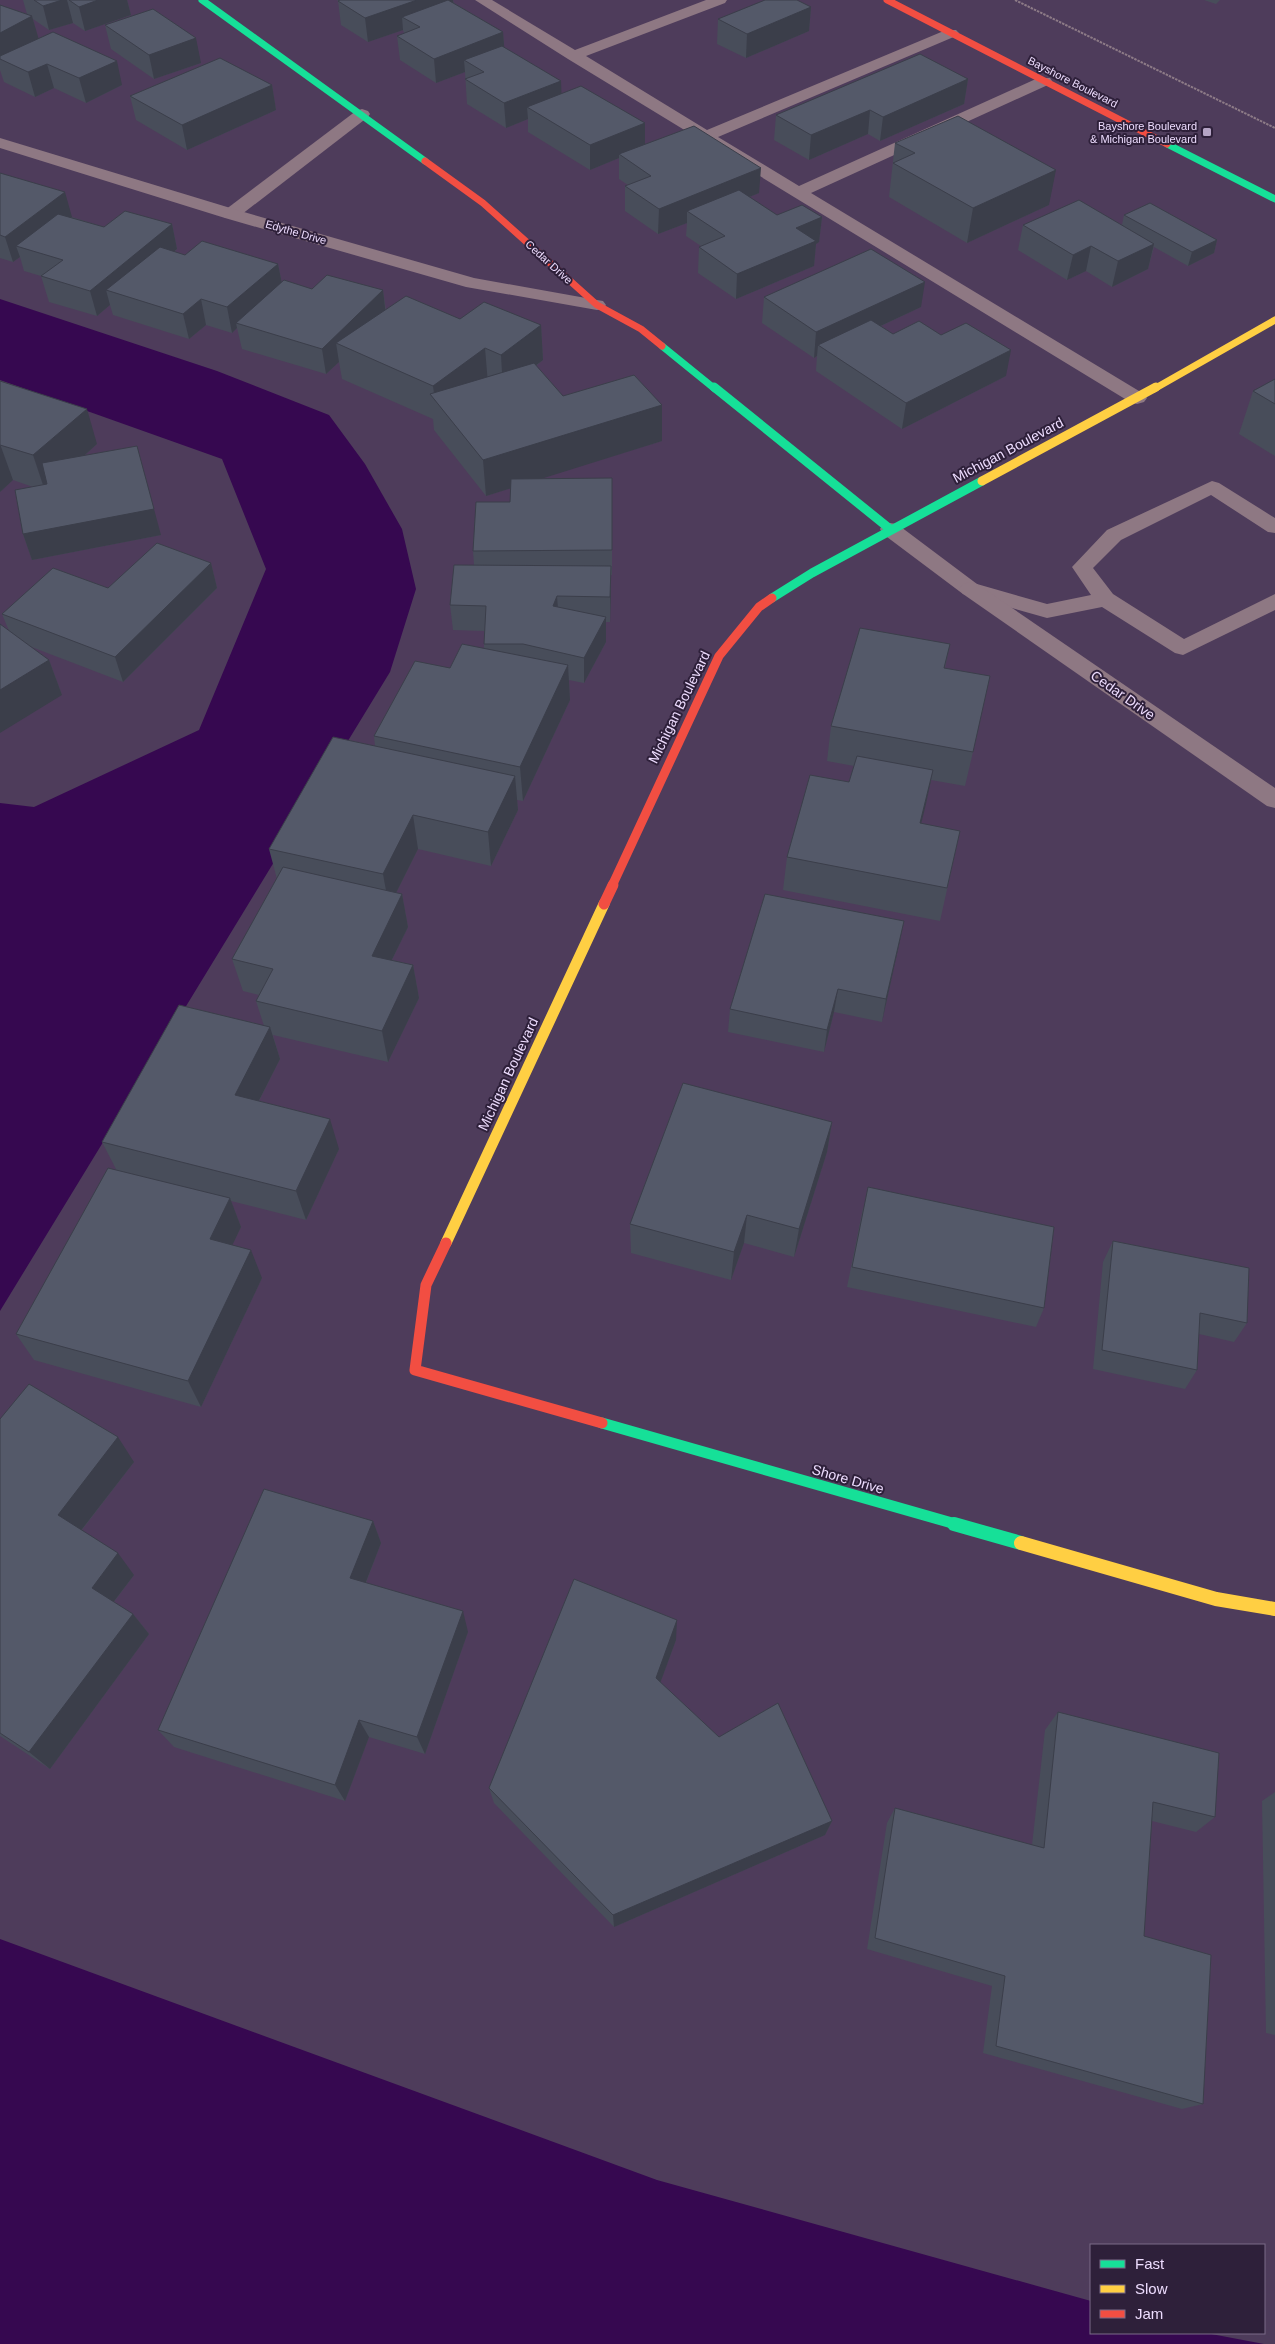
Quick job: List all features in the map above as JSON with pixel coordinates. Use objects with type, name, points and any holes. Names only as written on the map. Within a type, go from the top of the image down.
[{"type":"street","name":"Cedar Drive","points":[[202,0],[484,203],[597,305],[641,329],[890,529],[970,589],[1275,800]]},
{"type":"street","points":[[482,0],[1137,398]]},
{"type":"street","points":[[574,56],[720,0]]},
{"type":"street","name":"Bayshore Boulevard","points":[[887,0],[1275,199]]},
{"type":"street","points":[[706,136],[951,33]]},
{"type":"street","points":[[799,192],[1044,81]]},
{"type":"street","points":[[231,214],[362,114]]},
{"type":"street","name":"Edythe Drive","points":[[0,143],[231,214],[472,283],[597,305]]},
{"type":"street","name":"Michigan Boulevard","points":[[415,1370],[426,1285],[719,656],[759,607],[812,573],[890,529],[1137,398],[1275,320]]},
{"type":"street","points":[[1275,527],[1212,487],[1114,535],[1082,567],[1105,599],[1184,648],[1275,601]]},
{"type":"street","points":[[970,589],[1048,611],[1105,599]]},
{"type":"street","name":"Shore Drive","points":[[415,1370],[1216,1599],[1275,1610]]},
{"type":"path","points":[[1015,0],[1275,128]]},
{"type":"shaded area","points":[[0,299],[217,371],[329,415],[365,464],[402,529],[416,589],[390,672],[0,1311],[0,803],[34,807],[199,730],[266,569],[222,459],[0,380]]},
{"type":"shaded area","points":[[0,1939],[657,2180],[1090,2301],[1090,2334],[1211,2334],[1264,2344],[0,2344]]},
{"type":"building","points":[[34,0],[62,0],[43,6]]},
{"type":"building","points":[[69,0],[98,0],[79,7]]},
{"type":"building","points":[[417,0],[365,18],[338,1]]},
{"type":"building","points":[[448,0],[503,32],[434,59],[397,36],[420,27],[402,17]]},
{"type":"building","points":[[765,0],[797,0],[811,7],[747,34],[718,19]]},
{"type":"building","points":[[0,5],[32,16],[0,33]]},
{"type":"building","points":[[153,9],[196,38],[149,55],[105,25]]},
{"type":"building","points":[[53,32],[117,61],[79,78],[47,64],[28,72],[0,59],[0,56]]},
{"type":"building","points":[[502,46],[561,81],[504,103],[465,79],[484,72],[464,60]]},
{"type":"building","points":[[920,54],[968,79],[883,117],[870,110],[811,135],[776,115]]},
{"type":"building","points":[[220,58],[272,85],[182,125],[130,96]]},
{"type":"building","points":[[581,86],[645,123],[590,145],[527,107]]},
{"type":"building","points":[[958,116],[1056,170],[973,208],[893,163],[915,153],[895,143]]},
{"type":"building","points":[[694,126],[761,168],[659,209],[625,186],[651,176],[619,154]]},
{"type":"building","points":[[0,173],[65,192],[5,237],[0,235]]},
{"type":"building","points":[[739,190],[777,215],[802,205],[822,217],[796,228],[816,241],[737,274],[699,247],[725,236],[687,211]]},
{"type":"building","points":[[1079,200],[1154,244],[1118,261],[1091,246],[1073,255],[1023,225]]},
{"type":"building","points":[[1150,203],[1217,240],[1192,252],[1124,215]]},
{"type":"building","points":[[125,211],[172,224],[90,291],[41,276],[63,260],[16,246],[58,214],[104,227]]},
{"type":"building","points":[[202,241],[278,264],[227,307],[201,299],[183,314],[106,290],[160,247],[185,255]]},
{"type":"building","points":[[871,249],[925,282],[816,332],[764,297]]},
{"type":"building","points":[[327,275],[383,290],[322,349],[236,323],[284,280],[312,289]]},
{"type":"building","points":[[406,296],[460,319],[484,302],[541,325],[501,355],[485,348],[433,386],[336,343]]},
{"type":"building","points":[[871,320],[893,334],[919,321],[941,335],[966,323],[1011,350],[906,403],[818,345]]},
{"type":"building","points":[[534,363],[563,396],[634,375],[662,405],[483,460],[430,394]]},
{"type":"building","points":[[1275,379],[1275,404],[1253,391]]},
{"type":"building","points":[[0,381],[87,409],[33,455],[0,445]]},
{"type":"building","points":[[137,446],[154,509],[23,534],[15,490],[47,484],[42,463]]},
{"type":"building","points":[[612,478],[612,550],[473,551],[476,502],[510,502],[511,479]]},
{"type":"building","points":[[157,543],[211,563],[115,657],[2,614],[53,568],[108,588]]},
{"type":"building","points":[[454,565],[611,566],[610,597],[557,596],[553,606],[606,617],[584,658],[523,644],[484,644],[486,606],[450,605]]},
{"type":"building","points":[[0,624],[49,660],[0,690]]},
{"type":"building","points":[[860,628],[950,644],[944,668],[990,676],[973,752],[831,726]]},
{"type":"building","points":[[462,644],[568,665],[520,767],[374,736],[415,661],[450,668]]},
{"type":"building","points":[[333,737],[515,776],[488,832],[413,815],[383,874],[269,849]]},
{"type":"building","points":[[857,756],[933,770],[920,823],[960,831],[947,888],[787,857],[810,775],[849,782]]},
{"type":"building","points":[[283,867],[402,894],[372,956],[413,965],[382,1031],[256,1001],[273,969],[232,959]]},
{"type":"building","points":[[765,894],[904,921],[886,999],[838,989],[827,1030],[730,1009]]},
{"type":"building","points":[[179,1005],[270,1027],[235,1095],[330,1119],[296,1191],[102,1142]]},
{"type":"building","points":[[683,1083],[832,1122],[799,1229],[747,1215],[734,1252],[630,1224]]},
{"type":"building","points":[[108,1168],[230,1198],[210,1239],[251,1250],[188,1381],[16,1334]]},
{"type":"building","points":[[868,1187],[1054,1227],[1044,1308],[852,1267]]},
{"type":"building","points":[[1113,1241],[1249,1268],[1247,1323],[1200,1313],[1197,1370],[1102,1350]]},
{"type":"building","points":[[29,1384],[118,1437],[58,1515],[118,1553],[92,1588],[133,1614],[29,1752],[0,1733],[0,1419]]},
{"type":"building","points":[[264,1489],[373,1521],[350,1578],[463,1611],[417,1737],[359,1720],[335,1785],[158,1730]]},
{"type":"building","points":[[574,1579],[677,1620],[656,1678],[719,1737],[778,1703],[832,1821],[613,1915],[489,1788]]},
{"type":"building","points":[[1058,1712],[1219,1753],[1215,1817],[1153,1802],[1144,1936],[1211,1955],[1203,2104],[996,2046],[1005,1976],[875,1938],[895,1808],[1044,1848]]},
{"type":"traffic: fast","points":[[202,0],[425,161]]},
{"type":"traffic: fast","points":[[1167,144],[1275,199]]},
{"type":"traffic: fast","points":[[662,346],[890,529]]},
{"type":"traffic: fast","points":[[772,598],[812,573],[982,481]]},
{"type":"traffic: fast","points":[[602,1423],[1021,1543]]},
{"type":"traffic: slow","points":[[982,481],[1137,398],[1275,320]]},
{"type":"traffic: slow","points":[[446,1243],[604,904]]},
{"type":"traffic: slow","points":[[1021,1543],[1216,1599],[1275,1609]]},
{"type":"traffic: jam","points":[[887,0],[1167,144]]},
{"type":"traffic: jam","points":[[425,161],[483,203],[597,305],[641,329],[662,346]]},
{"type":"traffic: jam","points":[[604,904],[719,656],[759,607],[772,598]]},
{"type":"traffic: jam","points":[[446,1243],[426,1285],[415,1370],[602,1423]]},
{"type":"place","name":"Bayshore Boulevard & Michigan Boulevard","points":[[1207,132]]}]
